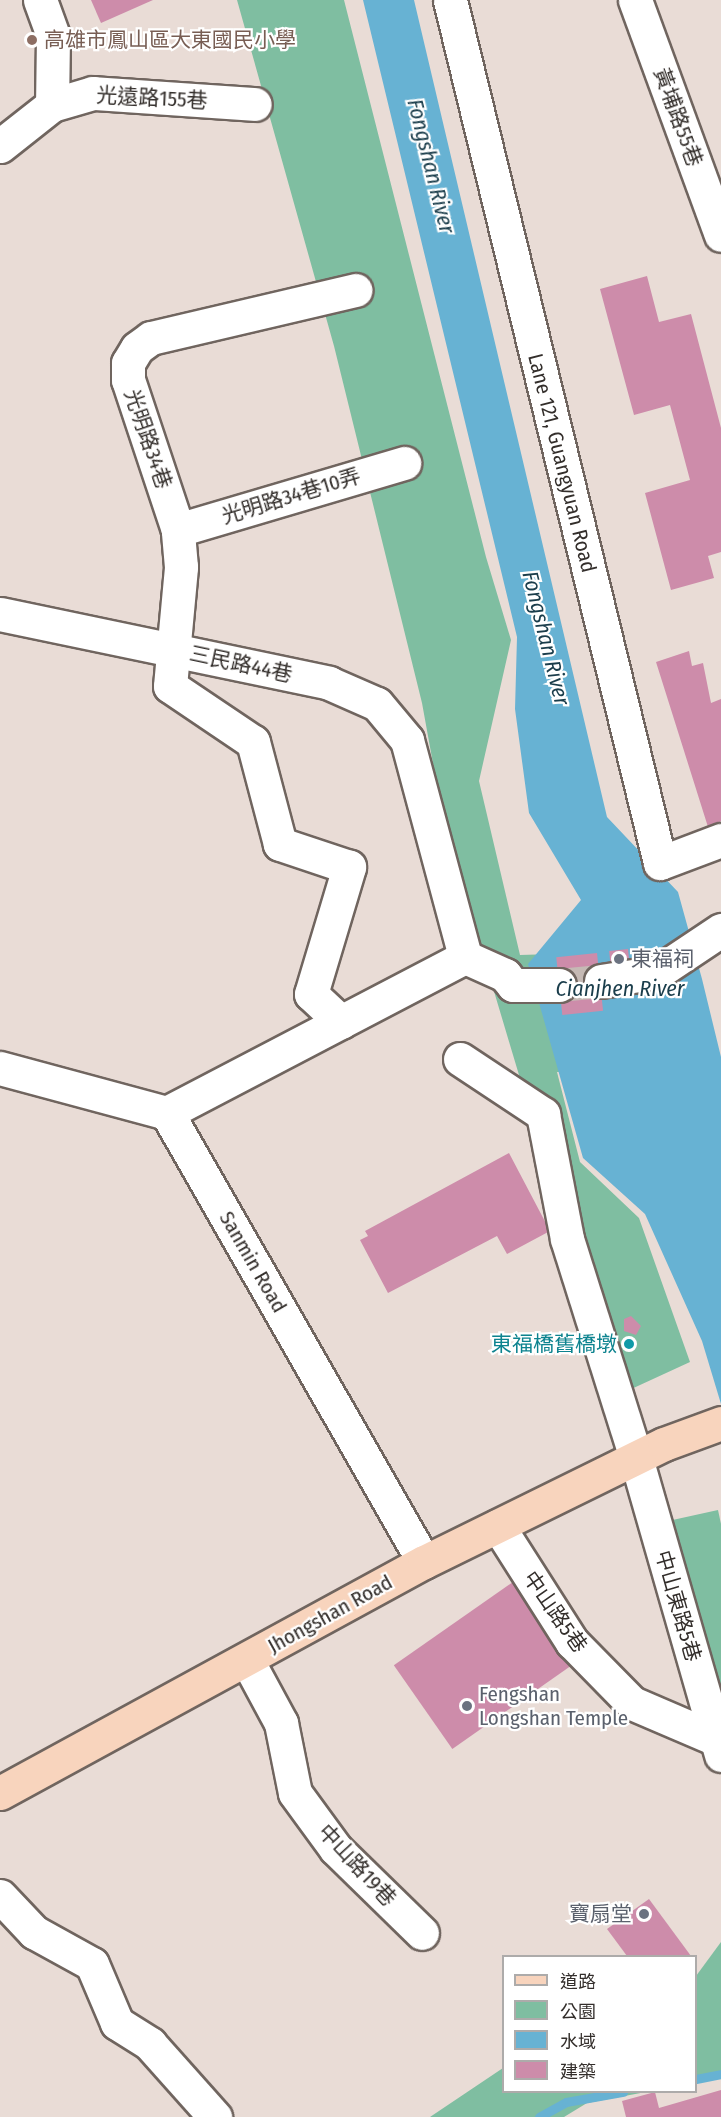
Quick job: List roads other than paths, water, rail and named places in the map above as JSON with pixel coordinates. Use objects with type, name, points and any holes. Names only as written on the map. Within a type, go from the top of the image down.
[{"type":"main road","name":"Jhongshan Road","points":[[0,1793],[424,1562],[650,1451],[721,1423]]},
{"type":"street","points":[[40,0],[53,36],[52,105]]},
{"type":"street","name":"Lane 121, Guangyuan Road","points":[[450,0],[660,863],[721,840]]},
{"type":"street","name":"黃埔路55巷","points":[[635,0],[721,235]]},
{"type":"street","name":"光遠路155巷","points":[[0,146],[52,105],[93,93],[255,104]]},
{"type":"street","name":"光明路34巷","points":[[176,651],[181,567],[178,530],[128,380],[128,363],[137,348],[152,338],[356,290]]},
{"type":"street","name":"光明路34巷10弄","points":[[178,530],[404,463]]},
{"type":"street","points":[[0,614],[176,651]]},
{"type":"street","name":"三民路44巷","points":[[341,1022],[311,994],[349,867],[280,844],[253,742],[170,686],[176,651],[328,683],[377,704],[407,740],[465,957]]},
{"type":"street","points":[[601,981],[658,972],[716,932]]},
{"type":"street","points":[[0,1068],[167,1113],[465,957],[505,975],[513,985],[523,987],[559,985]]},
{"type":"street","name":"中山東路5巷","points":[[460,1059],[543,1114],[567,1239],[650,1451],[719,1747]]},
{"type":"street","name":"Sanmin Road","points":[[167,1113],[424,1562]]},
{"type":"street","name":"中山路5巷","points":[[498,1526],[572,1642],[632,1703],[719,1747]]},
{"type":"street","name":"中山路19巷","points":[[246,1660],[281,1723],[295,1793],[336,1849],[422,1933]]},
{"type":"street","points":[[0,1896],[34,1932],[92,1964],[117,2023],[150,2044],[215,2117]]},
{"type":"water","name":"Cianjhen River","points":[[363,0],[414,0],[607,817],[678,892],[702,979],[721,1057],[721,1404],[702,1341],[645,1214],[583,1158],[528,964],[581,900],[529,813],[515,709],[517,637]]},
{"type":"waterway","points":[[697,2079],[721,2074]]},
{"type":"waterway","points":[[539,2117],[566,2102],[617,2093]]},
{"type":"tunnel","points":[[559,985],[601,981]]},
{"type":"place","name":"高雄市鳳山區大東國民小學","points":[[32,40]]},
{"type":"place","name":"東福祠","points":[[619,959]]},
{"type":"place","name":"東福橋舊橋墩","points":[[629,1344]]},
{"type":"place","name":"Fengshan Longshan Temple","points":[[467,1706]]},
{"type":"place","name":"寶扇堂","points":[[644,1914]]},
{"type":"water label","name":"Fongshan River","points":[[431,166]]},
{"type":"water label","name":"Fongshan River","points":[[546,638]]}]
